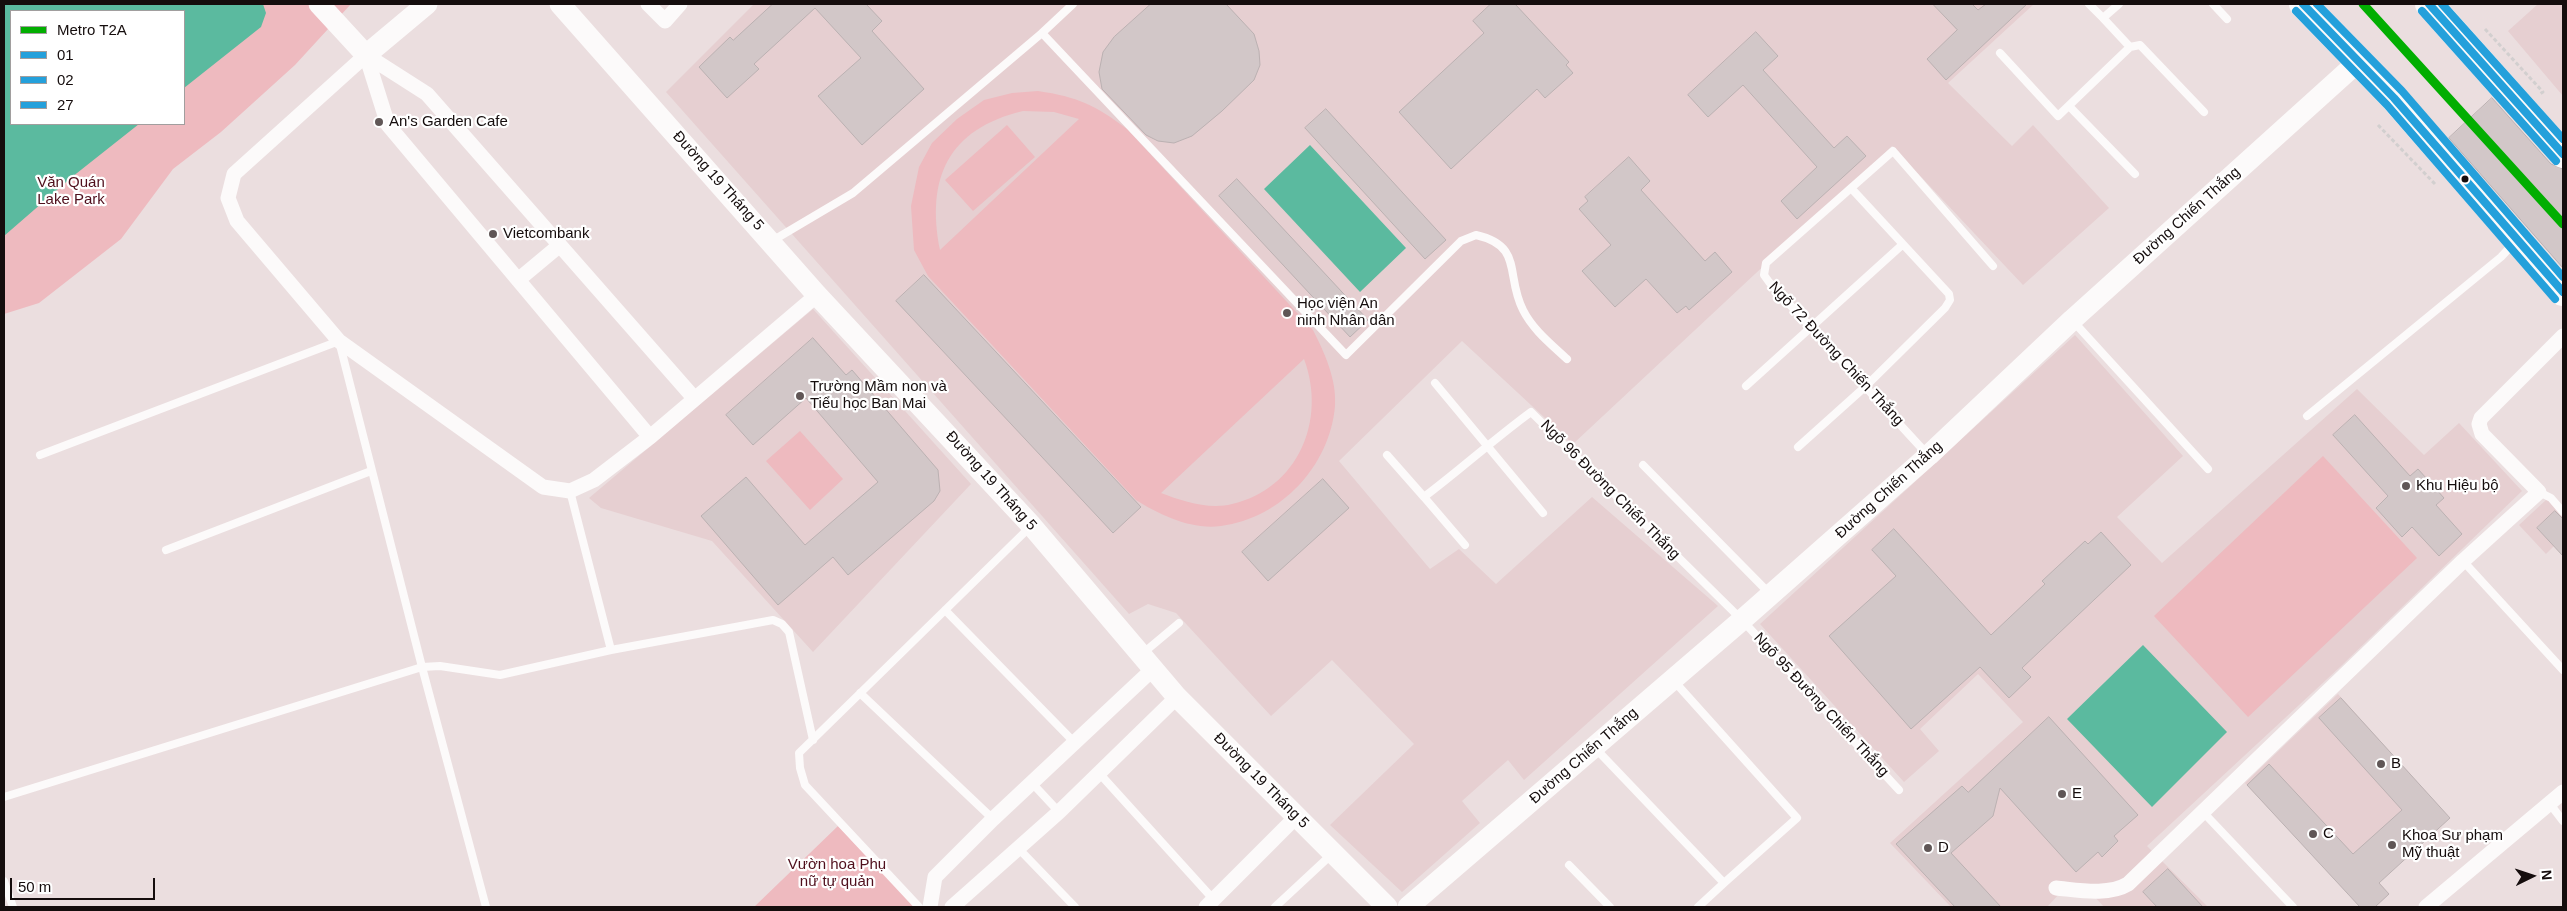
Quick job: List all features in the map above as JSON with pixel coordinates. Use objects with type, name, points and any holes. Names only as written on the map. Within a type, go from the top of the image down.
[{"type":"highway","points":[[2303,4],[2394,98],[2563,292]]},
{"type":"highway","points":[[2434,6],[2563,154]]},
{"type":"street","points":[[318,4],[366,55],[427,94],[694,398]]},
{"type":"street","points":[[427,4],[366,55],[234,174],[228,198],[237,221],[339,342],[543,487],[570,491],[594,480],[650,437],[818,295]]},
{"type":"street","name":"Đường 19 Tháng 5","points":[[560,4],[818,295],[1031,526],[1177,697],[1387,907]]},
{"type":"street","points":[[648,4],[665,21],[680,4]]},
{"type":"street","points":[[366,55],[388,125],[650,437]]},
{"type":"street","name":"Đường Chiến Thắng","points":[[1408,907],[1742,620],[1929,455],[2072,320],[2359,61]]},
{"type":"street","points":[[518,280],[560,245]]},
{"type":"street","points":[[2056,888],[2080,890],[2120,889],[2463,561],[2539,492],[2482,434],[2479,424],[2481,418],[2563,336]]},
{"type":"street","points":[[930,907],[935,877],[993,819],[1075,743],[1148,661]]},
{"type":"street","points":[[952,907],[1059,812],[1177,697]]},
{"type":"street","points":[[2426,907],[2563,792]]},
{"type":"street","points":[[1210,904],[1296,817]]},
{"type":"lane","points":[[772,241],[853,193],[1074,4]]},
{"type":"lane","points":[[2089,4],[2130,47]]},
{"type":"lane","points":[[2103,18],[2119,4]]},
{"type":"lane","points":[[2213,4],[2227,19]]},
{"type":"lane","points":[[1042,33],[1346,355],[1461,241],[1476,235],[1502,244],[1509,257],[1523,310],[1538,332],[1567,359]]},
{"type":"lane","points":[[2000,53],[2058,116],[2130,47],[2140,45],[2204,112]]},
{"type":"lane","points":[[2069,106],[2135,174]]},
{"type":"lane","name":"Ngõ 72 Đường Chiến Thắng","points":[[1929,455],[1764,275],[1766,263],[1893,151],[1993,266]]},
{"type":"lane","points":[[1798,447],[1866,386],[1945,308],[1950,300],[1949,294],[1851,188]]},
{"type":"lane","points":[[2308,416],[2501,257],[2518,239]]},
{"type":"lane","points":[[1746,386],[1902,244]]},
{"type":"lane","points":[[2072,320],[2208,469]]},
{"type":"lane","points":[[40,454],[339,342],[422,668],[486,907]]},
{"type":"lane","points":[[1435,383],[1543,513]]},
{"type":"lane","name":"Ngõ 96 Đường Chiến Thắng","points":[[1424,497],[1456,473],[1486,445],[1530,412],[1742,620]]},
{"type":"lane","points":[[1386,455],[1465,545]]},
{"type":"lane","points":[[1643,465],[1770,594]]},
{"type":"lane","points":[[166,550],[371,471]]},
{"type":"lane","points":[[570,491],[611,650]]},
{"type":"lane","points":[[2539,492],[2551,498],[2563,512]]},
{"type":"lane","points":[[919,907],[805,785],[800,768],[799,753],[1031,526]]},
{"type":"lane","points":[[2463,561],[2563,670]]},
{"type":"lane","points":[[945,610],[1075,743]]},
{"type":"lane","points":[[4,797],[422,668],[440,666],[500,675],[611,650],[773,620],[782,624],[789,632],[812,740]]},
{"type":"lane","name":"Ngõ 95 Đường Chiến Thắng","points":[[1742,620],[1899,790]]},
{"type":"lane","points":[[1148,661],[1178,623]]},
{"type":"lane","points":[[1672,679],[1797,818],[1698,907]]},
{"type":"lane","points":[[860,693],[993,819]]},
{"type":"lane","points":[[1595,747],[1724,883]]},
{"type":"lane","points":[[1099,773],[1210,904]]},
{"type":"lane","points":[[1032,783],[1059,812]]},
{"type":"lane","points":[[2550,804],[2563,821]]},
{"type":"lane","points":[[2202,811],[2293,907]]},
{"type":"lane","points":[[1018,848],[1076,907]]},
{"type":"lane","points":[[1276,907],[1334,852]]},
{"type":"lane","points":[[1569,865],[1610,907]]},
{"type":"lane","points":[[4,881],[13,907]]},
{"type":"path","points":[[2485,29],[2542,92]]},
{"type":"path","points":[[2378,124],[2435,183]]},
{"type":"shaded area","points":[[4,4],[263,4],[266,13],[261,27],[185,87],[185,10],[10,10],[10,125],[138,125],[72,177],[4,236]]},
{"type":"shaded area","name":"Học viện An ninh Nhân dân","points":[[754,4],[2034,4],[1948,83],[2012,146],[2033,125],[2109,208],[2023,285],[1892,146],[1573,444],[1462,341],[1339,461],[1430,569],[1459,549],[1496,584],[1592,497],[1718,606],[1524,780],[1508,760],[1462,801],[1480,823],[1402,892],[1330,825],[1414,744],[1332,660],[1271,716],[1176,613],[1148,604],[1129,614],[666,92]]},
{"type":"shaded area","points":[[2538,4],[2563,4],[2563,96],[2508,31]]},
{"type":"shaded area","points":[[1310,145],[1406,248],[1360,292],[1264,189]]},
{"type":"shaded area","name":"Trường Mầm non và Tiểu học Ban Mai","points":[[813,309],[971,484],[813,652],[712,541],[601,508],[589,498]]},
{"type":"shaded area","points":[[2075,335],[2183,456],[2117,517],[2162,563],[2357,389],[2424,455],[2459,423],[2522,491],[2340,667],[2147,846],[2208,907],[2104,907],[2085,886],[2062,891],[2047,907],[1951,907],[1890,843],[2023,722],[1978,674],[1920,729],[1939,751],[1904,782],[1760,624]]},
{"type":"shaded area","points":[[2546,500],[2551,501],[2563,514],[2563,556],[2554,546],[2546,554],[2519,525]]},
{"type":"shaded area","points":[[2143,645],[2227,732],[2152,807],[2067,719]]},
{"type":"shaded area","points":[[2338,694],[2450,818],[2379,882],[2389,894],[2375,907],[2360,907],[2245,783]]},
{"type":"green space","name":"Văn Quán Lake Park","points":[[4,4],[351,4],[295,65],[221,132],[173,169],[121,239],[39,303],[4,314]]},
{"type":"green space","points":[[1038,91],[1075,99],[1095,108],[1127,129],[1313,330],[1332,376],[1335,406],[1331,428],[1324,449],[1313,468],[1283,500],[1264,512],[1243,521],[1210,527],[1176,520],[1136,500],[928,276],[914,250],[911,206],[919,167],[932,143],[957,119],[984,100],[1012,93]],"holes":[[[1023,111],[1054,112],[1079,119],[940,250],[936,224],[937,200],[940,179],[948,160],[960,144],[976,130],[997,119]],[[1304,359],[1310,382],[1312,405],[1309,428],[1301,449],[1290,468],[1274,484],[1255,496],[1223,506],[1196,504],[1161,493]]]},
{"type":"green space","points":[[1007,125],[1035,157],[973,211],[945,180]]},
{"type":"green space","points":[[800,431],[843,479],[810,510],[766,461]]},
{"type":"green space","points":[[2323,456],[2417,558],[2248,717],[2154,616]]},
{"type":"green space","name":"Vườn hoa Phụ nữ tự quản","points":[[838,826],[915,907],[754,907]]},
{"type":"building","points":[[773,4],[866,4],[882,21],[872,31],[924,89],[862,145],[818,96],[861,58],[815,8],[754,64],[759,69],[727,98],[699,67],[730,37],[733,40]]},
{"type":"building","points":[[1151,4],[1226,4],[1254,34],[1259,51],[1260,65],[1254,80],[1222,111],[1192,136],[1174,143],[1158,141],[1146,135],[1102,89],[1099,72],[1103,52],[1114,37]]},
{"type":"building","points":[[1491,4],[1515,4],[1569,62],[1566,65],[1573,73],[1545,98],[1537,89],[1451,169],[1399,112],[1484,33],[1473,21]]},
{"type":"building","points":[[1933,4],[1972,4],[1978,10],[1986,4],[2027,4],[1946,80],[1927,59],[1957,30]]},
{"type":"building","points":[[1756,32],[1778,56],[1763,70],[1834,148],[1847,136],[1866,156],[1797,219],[1781,201],[1817,167],[1743,85],[1708,117],[1688,95]]},
{"type":"building","points":[[2492,98],[2551,164],[2563,169],[2563,268],[2449,138]]},
{"type":"building","points":[[1326,109],[1446,240],[1425,259],[1305,128]]},
{"type":"building","points":[[1629,157],[1650,181],[1641,190],[1705,261],[1715,252],[1732,272],[1689,310],[1686,306],[1677,313],[1646,279],[1615,307],[1582,271],[1611,245],[1579,209],[1588,201],[1585,197]]},
{"type":"building","points":[[1237,179],[1368,320],[1350,337],[1219,196]]},
{"type":"building","points":[[924,275],[1141,507],[1113,533],[896,301]]},
{"type":"building","points":[[813,338],[846,375],[852,370],[938,470],[940,491],[934,501],[848,575],[833,557],[778,605],[701,516],[746,477],[805,545],[878,482],[806,398],[753,445],[726,415]]},
{"type":"building","name":"Khu Hiệu bộ","points":[[2355,415],[2410,476],[2418,469],[2444,498],[2436,505],[2462,534],[2439,556],[2412,527],[2402,537],[2376,508],[2388,496],[2333,435]]},
{"type":"building","points":[[1323,479],[1349,508],[1268,581],[1242,552]]},
{"type":"building","points":[[2555,511],[2563,519],[2563,556],[2537,528]]},
{"type":"building","points":[[1894,529],[1991,635],[2045,584],[2042,581],[2085,541],[2088,544],[2101,532],[2131,565],[2022,668],[2031,677],[2009,698],[1980,667],[1911,729],[1829,636],[1896,576],[1872,550]]},
{"type":"building","points":[[2341,698],[2450,818],[2379,883],[2389,894],[2375,907],[2360,907],[2247,785],[2269,764],[2353,854],[2402,810],[2319,718]]},
{"type":"building","name":"E","points":[[2049,717],[2138,815],[2114,836],[2118,841],[2102,857],[2098,852],[2076,872],[2000,788],[1993,816],[1951,853],[2001,907],[1955,907],[1896,844],[1962,786],[1968,792]]},
{"type":"building","points":[[2168,869],[2203,907],[2157,907],[2143,892]]},
{"type":"metro line","name":"T2A","points":[[2363,4],[2563,224]]},
{"type":"transit line","name":"01","points":[[2303,4],[2394,98],[2563,292]]},
{"type":"transit line","name":"27","points":[[2317,4],[2402,91],[2563,277]]},
{"type":"transit line","name":"01","points":[[2429,4],[2563,154]]},
{"type":"transit line","name":"27","points":[[2442,4],[2563,139]]},
{"type":"transit line","name":"02","points":[[2296,11],[2387,105],[2555,299]]},
{"type":"transit line","name":"02","points":[[2422,11],[2556,161]]},
{"type":"place","name":"An's Garden Cafe","points":[[379,122]]},
{"type":"place","name":"Vietcombank","points":[[493,234]]},
{"type":"place","name":"Học viện An ninh Nhân dân","points":[[1287,313]]},
{"type":"place","name":"Trường Mầm non và Tiểu học Ban Mai","points":[[800,396]]},
{"type":"place","name":"Khu Hiệu bộ","points":[[2406,486]]},
{"type":"place","name":"B","points":[[2381,764]]},
{"type":"place","name":"E","points":[[2062,794]]},
{"type":"place","name":"C","points":[[2313,834]]},
{"type":"place","name":"Khoa Sư phạm Mỹ thuật","points":[[2392,845]]},
{"type":"place","name":"D","points":[[1928,848]]}]
